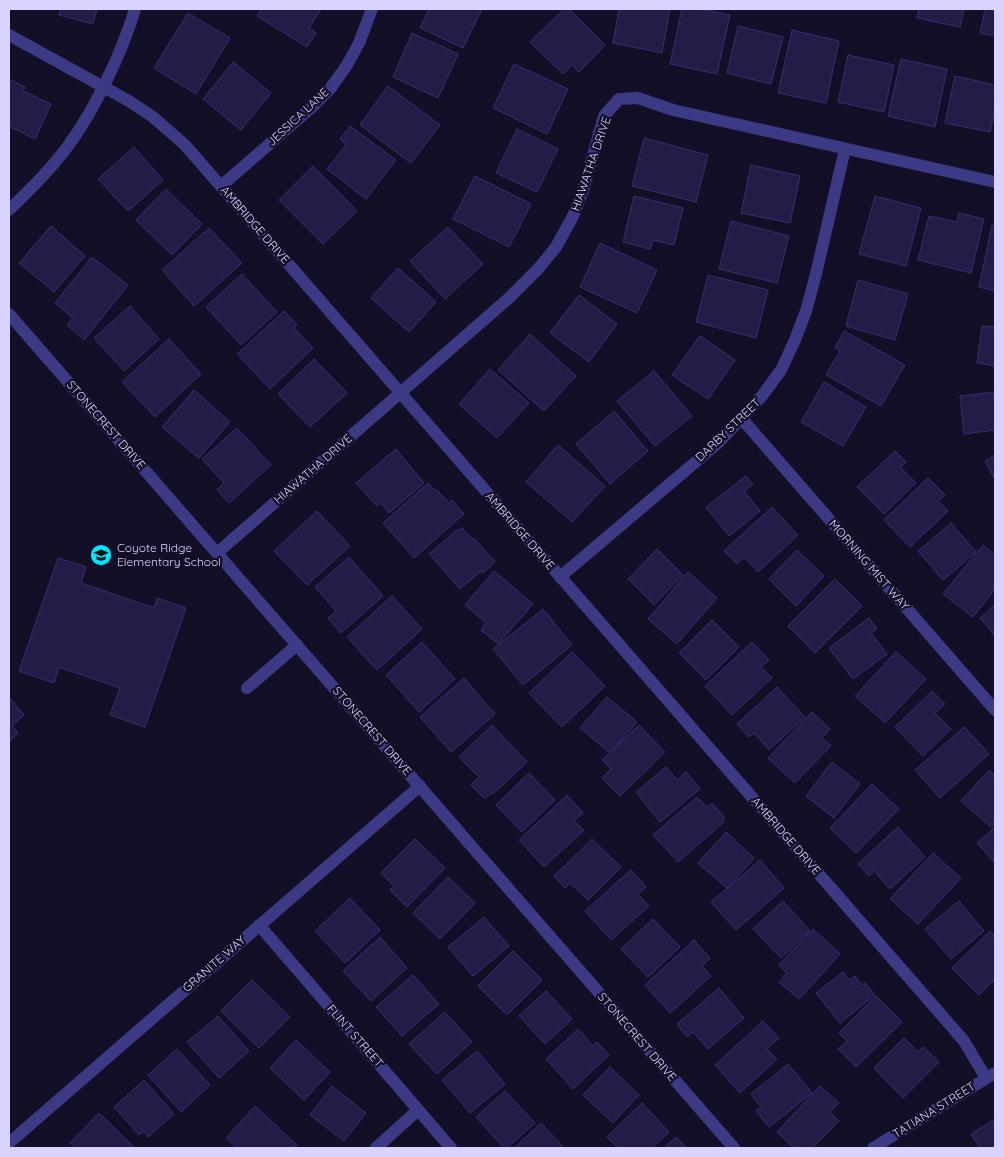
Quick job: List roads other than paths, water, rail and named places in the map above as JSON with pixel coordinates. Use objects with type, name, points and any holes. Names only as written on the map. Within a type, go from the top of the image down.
[{"type":"street","points":[[9,210],[34,186],[68,146],[87,116],[131,24],[135,9]]},
{"type":"street","name":"JESSICA LANE","points":[[221,186],[311,108],[330,89],[347,65],[359,43],[372,9]]},
{"type":"street","name":"AMBRIDGE DRIVE","points":[[9,36],[130,101],[153,117],[185,145],[964,1041],[991,1075]]},
{"type":"street","name":"HIAWATHA DRIVE","points":[[217,553],[509,298],[538,269],[556,247],[573,216],[584,191],[604,116],[619,99],[638,98],[673,110],[995,182]]},
{"type":"street","name":"DARBY STREET","points":[[560,577],[718,443],[762,396],[781,370],[806,311],[845,148]]},
{"type":"street","name":"STONECREST DRIVE","points":[[9,314],[734,1148]]},
{"type":"street","name":"MORNING MIST WAY","points":[[742,419],[995,710]]},
{"type":"street","points":[[247,688],[297,645]]},
{"type":"street","name":"GRANITE WAY","points":[[9,1143],[420,786]]},
{"type":"street","name":"FLINT STREET","points":[[259,925],[451,1148]]},
{"type":"street","name":"TATIANA STREET","points":[[873,1148],[991,1075]]},
{"type":"street","points":[[376,1148],[418,1110]]},
{"type":"place","name":"Coyote Ridge Elementary School","points":[[101,555]]}]
